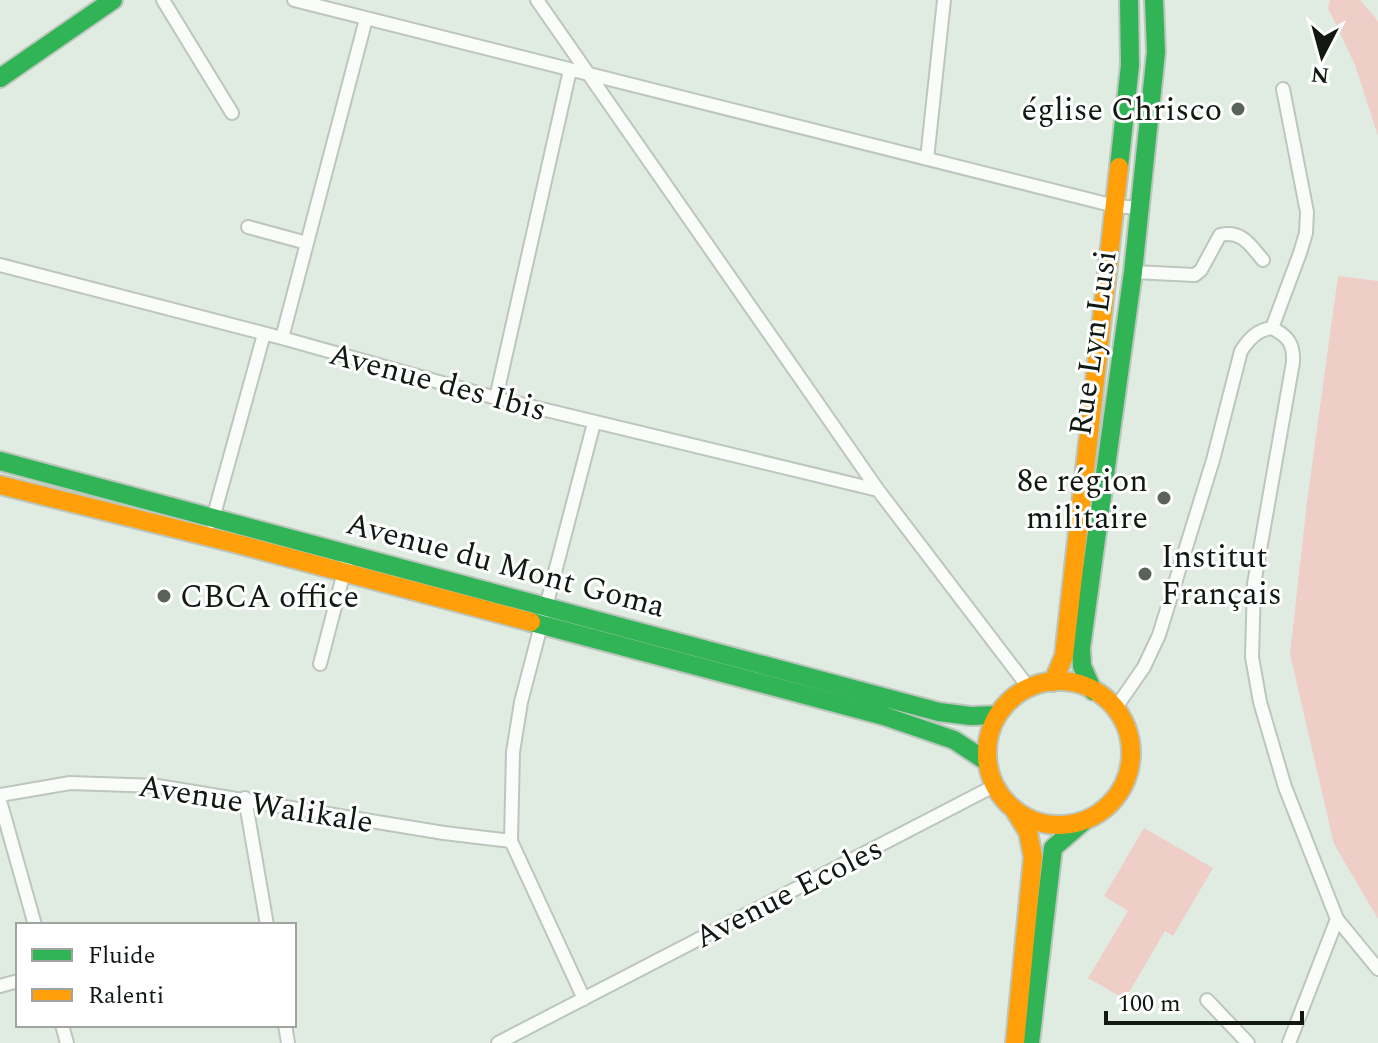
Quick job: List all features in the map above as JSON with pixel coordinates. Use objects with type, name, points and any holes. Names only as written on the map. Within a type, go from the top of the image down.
[{"type":"main road","points":[[0,78],[113,0]]},
{"type":"main road","name":"Rue Lyn Lusi","points":[[1053,682],[1064,656],[1115,206],[1130,65],[1129,0]]},
{"type":"main road","name":"Rue Lyn Lusi","points":[[1093,691],[1082,666],[1082,635],[1133,272],[1156,52],[1154,0]]},
{"type":"main road","name":"Avenue du Mont Goma","points":[[0,461],[939,712],[997,715]]},
{"type":"main road","points":[[0,485],[208,536],[884,716],[954,740],[986,761]]},
{"type":"main road","points":[[431,596],[437,576]]},
{"type":"main road","points":[[638,651],[643,632]]},
{"type":"main road","points":[[1015,1043],[1033,843],[1026,825],[994,786],[986,761],[989,732],[997,715],[1016,695],[1053,682],[1074,683],[1093,691],[1115,709],[1129,739],[1128,773],[1112,802],[1053,848],[1030,1043]]},
{"type":"main road","points":[[1015,811],[1044,824],[1068,825],[1084,821]]},
{"type":"street","points":[[163,0],[232,113]]},
{"type":"street","points":[[294,0],[1115,206],[1139,208]]},
{"type":"street","points":[[537,0],[878,490],[1029,688]]},
{"type":"street","points":[[927,159],[944,0]]},
{"type":"street","points":[[282,338],[366,19]]},
{"type":"street","points":[[496,398],[570,70]]},
{"type":"street","points":[[1272,328],[1306,233],[1307,212],[1283,89]]},
{"type":"street","points":[[248,227],[307,243]]},
{"type":"street","points":[[1133,272],[1195,275],[1201,270],[1220,235],[1231,233],[1241,235],[1263,260]]},
{"type":"street","name":"Avenue des Ibis","points":[[0,265],[282,338],[496,398],[878,490]]},
{"type":"street","points":[[1115,709],[1144,667],[1159,635],[1213,460],[1241,351],[1250,338],[1262,329],[1272,328],[1289,339],[1294,349],[1254,584],[1252,657],[1260,702],[1285,787],[1337,919],[1378,969]]},
{"type":"street","points":[[208,536],[264,334]]},
{"type":"street","points":[[584,999],[511,841],[514,740],[594,423]]},
{"type":"street","points":[[320,664],[349,553]]},
{"type":"street","name":"Avenue Walikale","points":[[0,795],[70,783],[158,786],[444,833],[511,841]]},
{"type":"street","name":"Avenue Ecoles","points":[[498,1043],[994,786]]},
{"type":"street","points":[[245,798],[267,923]]},
{"type":"street","points":[[0,801],[34,923]]},
{"type":"street","points":[[1289,1043],[1337,919]]},
{"type":"street","points":[[1207,1000],[1248,1043]]},
{"type":"shaded area","points":[[1330,0],[1360,0],[1378,21],[1378,136],[1355,65],[1328,8]]},
{"type":"shaded area","points":[[1338,276],[1378,281],[1378,919],[1334,844],[1290,654]]},
{"type":"shaded area","points":[[1144,828],[1213,868],[1173,936],[1165,931],[1125,999],[1088,978],[1128,911],[1104,896]]},
{"type":"traffic: fast","points":[[0,78],[113,0]]},
{"type":"traffic: fast","points":[[1119,167],[1130,65],[1129,0]]},
{"type":"traffic: fast","points":[[1093,691],[1082,666],[1081,648],[1133,272],[1156,52],[1154,0]]},
{"type":"traffic: fast","points":[[0,461],[939,712],[997,715]]},
{"type":"traffic: fast","points":[[531,622],[884,716],[954,740],[986,761]]},
{"type":"traffic: fast","points":[[1030,1043],[1053,848],[1083,822]]},
{"type":"traffic: slow","points":[[1053,682],[1064,656],[1119,167]]},
{"type":"traffic: slow","points":[[0,485],[531,622]]},
{"type":"traffic: slow","points":[[1059,681],[1087,687],[1110,702],[1125,725],[1131,753],[1125,781],[1110,804],[1087,819],[1059,825],[1031,819],[1008,804],[993,781],[987,753],[993,725],[1008,702],[1031,687],[1059,681]]},
{"type":"traffic: slow","points":[[1015,811],[1028,832],[1033,857],[1015,1043]]},
{"type":"place","name":"église Chrisco","points":[[1238,109]]},
{"type":"place","name":"8e région militaire","points":[[1164,498]]},
{"type":"place","name":"Institut Français","points":[[1145,574]]},
{"type":"place","name":"CBCA office","points":[[164,596]]}]
